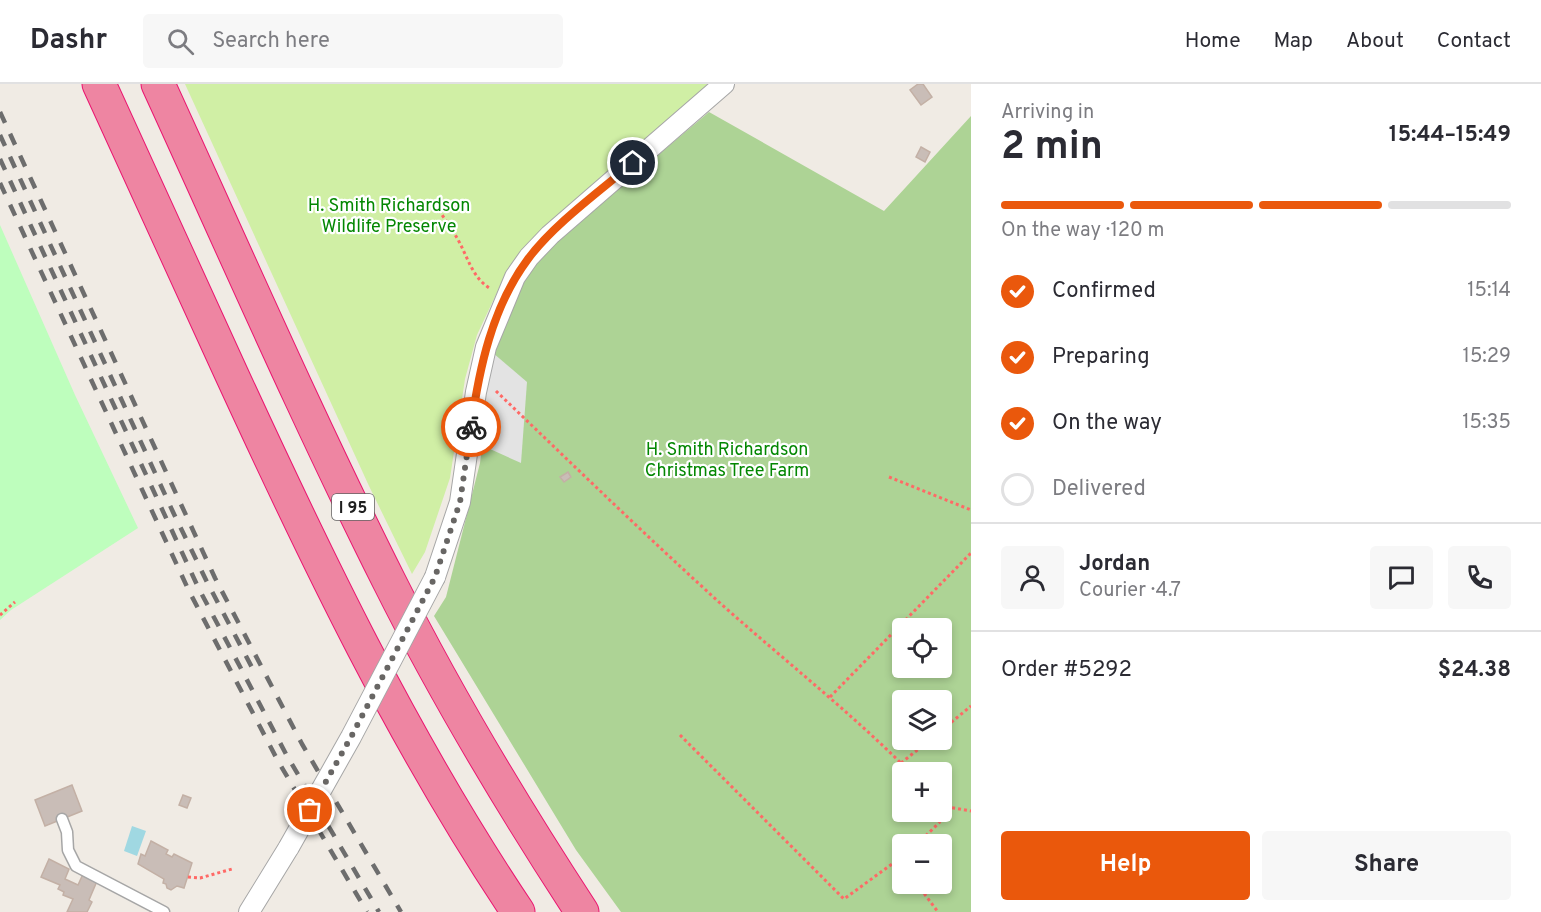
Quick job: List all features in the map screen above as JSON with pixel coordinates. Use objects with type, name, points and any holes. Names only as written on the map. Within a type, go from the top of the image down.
[{"type":"highway","points":[[99,84],[260,436],[345,614],[434,777],[518,912]]},
{"type":"highway","name":"I 95","points":[[158,84],[332,464],[389,582],[484,754],[582,912]]},
{"type":"street","points":[[249,912],[289,847],[351,737],[435,577],[460,502],[486,347],[515,277],[550,234],[724,84]]},
{"type":"lane","points":[[62,819],[67,832],[68,850],[76,866],[164,912]]},
{"type":"path","points":[[439,210],[482,283],[507,296]]},
{"type":"path","points":[[480,375],[561,455],[720,603],[874,737],[899,762]]},
{"type":"path","points":[[889,477],[971,510]]},
{"type":"path","points":[[830,698],[971,553]]},
{"type":"path","points":[[0,615],[15,602]]},
{"type":"path","points":[[952,722],[971,706]]},
{"type":"path","points":[[680,735],[844,899],[892,864]]},
{"type":"path","points":[[901,762],[917,750]]},
{"type":"path","points":[[952,808],[971,811]]},
{"type":"path","points":[[927,834],[940,822]]},
{"type":"path","points":[[188,877],[200,878],[232,868]]},
{"type":"path","points":[[924,894],[938,912]]},
{"type":"green space","name":"H. Smith Richardson Wildlife Preserve","points":[[185,84],[712,84],[564,210],[506,273],[477,335],[465,379],[450,478],[425,552],[412,574],[369,486]]},
{"type":"green space","name":"H. Smith Richardson Christmas Tree Farm","points":[[709,112],[884,211],[971,116],[971,912],[621,912],[576,850],[434,616],[446,597],[480,463],[493,359],[502,327],[525,279],[541,254]]},
{"type":"green space","points":[[0,225],[75,395],[138,528],[11,610],[0,620]]},
{"type":"shaded area","points":[[486,347],[527,382],[521,463],[470,440]]},
{"type":"water","points":[[132,826],[146,831],[137,856],[124,851]]},
{"type":"building","points":[[918,84],[923,84],[932,97],[921,105],[910,90]]},
{"type":"building","points":[[921,147],[930,152],[925,162],[916,157]]},
{"type":"building","points":[[568,472],[571,477],[564,482],[560,477]]},
{"type":"building","points":[[72,785],[82,811],[45,826],[35,800]]},
{"type":"building","points":[[183,795],[191,798],[187,808],[179,805]]},
{"type":"building","points":[[151,841],[168,850],[166,854],[172,857],[174,854],[192,863],[184,888],[177,886],[171,890],[167,888],[163,883],[164,879],[138,864],[141,854],[145,856]]},
{"type":"building","points":[[49,859],[69,869],[65,879],[78,885],[83,874],[97,881],[87,912],[67,912],[73,899],[63,895],[64,892],[58,889],[60,885],[41,877]]},
{"type":"railway","points":[[0,112],[215,578],[302,744],[401,912]]},
{"type":"railway","points":[[0,135],[173,512],[257,677]]},
{"type":"railway","points":[[0,159],[198,587],[286,754],[379,912]]},
{"type":"railway","points":[[0,183],[189,591],[278,761],[367,912]]},
{"type":"way so far","points":[[310,810],[435,577],[460,502],[471,427]]},
{"type":"route","points":[[471,427],[486,347],[515,277],[550,234],[633,163]]}]
